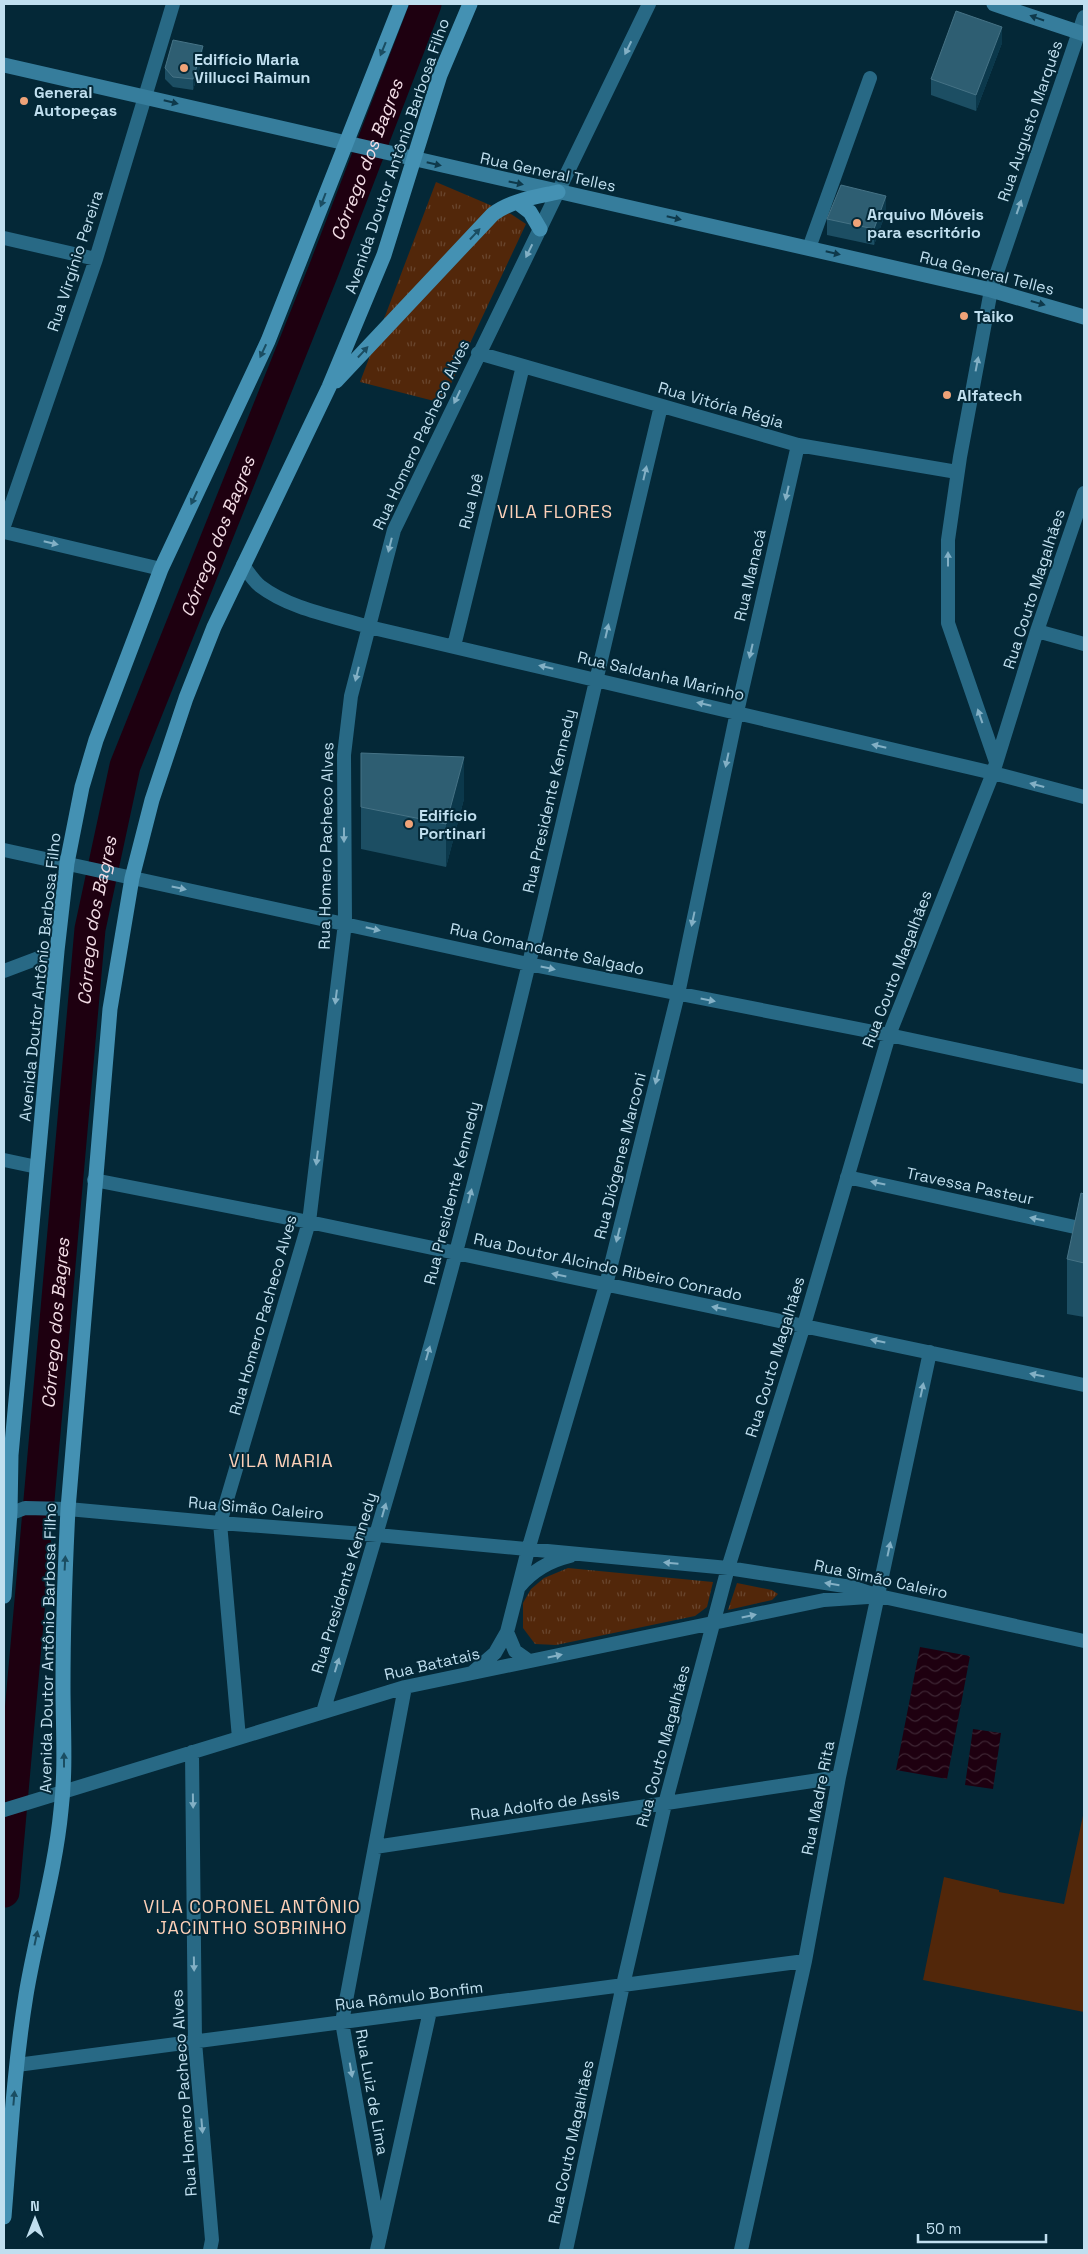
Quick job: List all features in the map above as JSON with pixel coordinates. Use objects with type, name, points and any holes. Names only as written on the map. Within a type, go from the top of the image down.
[{"type":"main road","name":"Avenida Doutor Antônio Barbosa Filho","points":[[4,1596],[11,1455],[57,951],[67,863],[82,787],[96,740],[161,569],[268,341],[401,4]]},
{"type":"main road","name":"Avenida Doutor Antônio Barbosa Filho","points":[[4,2217],[17,2065],[34,1951],[56,1850],[64,1779],[63,1509],[110,1008],[126,877],[186,698],[214,627],[329,387],[384,255],[440,75],[470,4]]},
{"type":"main road","points":[[329,387],[493,214],[504,206],[558,192]]},
{"type":"main road","points":[[517,202],[530,212],[540,229]]},
{"type":"street","name":"Rua Virgínio Pereira","points":[[4,526],[96,259],[172,4]]},
{"type":"street","name":"Rua Homero Pacheco Alves","points":[[239,1738],[220,1523],[309,1222],[345,923],[344,755],[351,696],[394,530],[478,353],[650,4]]},
{"type":"street","points":[[994,4],[1082,33]]},
{"type":"street","name":"Rua Augusto Marquês","points":[[994,768],[948,623],[948,540],[957,472],[991,290],[1082,33],[1084,17]]},
{"type":"street","name":"Rua General Telles","points":[[4,64],[468,172],[991,290],[1084,317]]},
{"type":"street","points":[[809,248],[870,78]]},
{"type":"street","points":[[4,238],[96,259]]},
{"type":"street","name":"Rua Vitória Régia","points":[[478,353],[798,445],[957,472]]},
{"type":"street","name":"Rua Ipê","points":[[454,646],[523,366]]},
{"type":"street","name":"Rua Presidente Kennedy","points":[[323,1712],[377,1535],[455,1254],[528,964],[661,406]]},
{"type":"street","name":"Rua Manacá","points":[[737,712],[798,445]]},
{"type":"street","name":"Rua Couto Magalhães","points":[[566,2250],[623,1985],[665,1804],[728,1568],[804,1325],[889,1034],[994,768],[1037,631],[1084,493]]},
{"type":"street","points":[[4,532],[161,569]]},
{"type":"street","name":"Rua Saldanha Marinho","points":[[243,565],[259,584],[275,596],[297,605],[369,626],[737,712],[994,768],[1084,797]]},
{"type":"street","points":[[1037,631],[1084,644]]},
{"type":"street","name":"Rua Diógenes Marconi","points":[[473,1672],[494,1654],[507,1632],[528,1550],[606,1285],[678,994],[737,712]]},
{"type":"street","name":"Rua Comandante Salgado","points":[[4,850],[528,964],[889,1034],[1084,1077]]},
{"type":"street","points":[[4,971],[57,951]]},
{"type":"street","points":[[4,1160],[37,1167]]},
{"type":"street","name":"Travessa Pasteur","points":[[847,1177],[1084,1229]]},
{"type":"street","name":"Rua Doutor Alcindo Ribeiro Conrado","points":[[94,1180],[309,1222],[1084,1385]]},
{"type":"street","name":"Rua Madre Rita","points":[[741,2250],[805,1961],[840,1777],[930,1352]]},
{"type":"street","points":[[4,1440],[11,1455]]},
{"type":"street","name":"Rua Simão Caleiro","points":[[7,1514],[25,1508],[63,1509],[377,1535],[728,1568],[851,1587],[879,1596],[1084,1641]]},
{"type":"street","points":[[499,1547],[514,1555],[522,1573]]},
{"type":"street","name":"Rua Simão Caleiro","points":[[518,1588],[529,1575],[540,1568],[558,1559],[578,1554]]},
{"type":"street","name":"Rua Batatais","points":[[4,1810],[405,1687],[824,1600],[879,1596]]},
{"type":"street","points":[[507,1632],[515,1652],[529,1661]]},
{"type":"street","name":"Rua Luiz de Lima","points":[[378,2244],[342,2022],[405,1687]]},
{"type":"street","name":"Rua Homero Pacheco Alves","points":[[192,1752],[195,2042],[212,2240],[210,2250]]},
{"type":"street","name":"Rua Adolfo de Assis","points":[[375,1847],[840,1777]]},
{"type":"street","name":"Rua Rômulo Bonfim","points":[[17,2065],[805,1961]]},
{"type":"street","name":"Rua Luiz de Lima","points":[[378,2244],[430,2011]]},
{"type":"green space","points":[[436,182],[511,214],[526,224],[442,403],[360,382]]},
{"type":"green space","points":[[568,1568],[713,1582],[707,1607],[695,1616],[556,1645],[535,1644],[523,1628],[523,1603],[531,1589],[544,1578]]},
{"type":"green space","points":[[737,1583],[772,1590],[778,1594],[772,1600],[728,1610]]},
{"type":"green space","points":[[1084,1811],[1084,2012],[923,1980],[944,1877],[999,1890],[999,1892],[1064,1904]]},
{"type":"water","points":[[920,1647],[970,1656],[947,1779],[896,1770]]},
{"type":"water","points":[[973,1729],[1001,1733],[993,1789],[965,1785]]},
{"type":"building","points":[[956,11],[1002,27],[976,95],[931,79]]},
{"type":"building","name":"Edifício Maria Villucci Raimun","points":[[173,40],[203,46],[193,79],[173,77],[165,68]]},
{"type":"building","points":[[841,185],[886,196],[874,229],[827,219]]},
{"type":"building","points":[[361,753],[464,757],[446,824],[361,807]]},
{"type":"building","points":[[1081,1193],[1084,1194],[1084,1263],[1067,1259]]},
{"type":"waterway","name":"Córrego dos Bagres","points":[[4,1892],[90,929],[125,766],[323,272],[426,4]]},
{"type":"place","name":"Edifício Maria Villucci Raimun","points":[[184,68]]},
{"type":"place","name":"General Autopeças","points":[[24,101]]},
{"type":"place","name":"Arquivo Móveis para escritório","points":[[857,223]]},
{"type":"place","name":"Taiko","points":[[964,316]]},
{"type":"place","name":"Alfatech","points":[[947,395]]},
{"type":"place","name":"Edifício Portinari","points":[[409,824]]},
{"type":"district","name":"VILA FLORES","points":[[555,511]]},
{"type":"district","name":"VILA MARIA","points":[[281,1460]]},
{"type":"district","name":"VILA CORONEL ANTÔNIO JACINTHO SOBRINHO","points":[[252,1916]]}]
